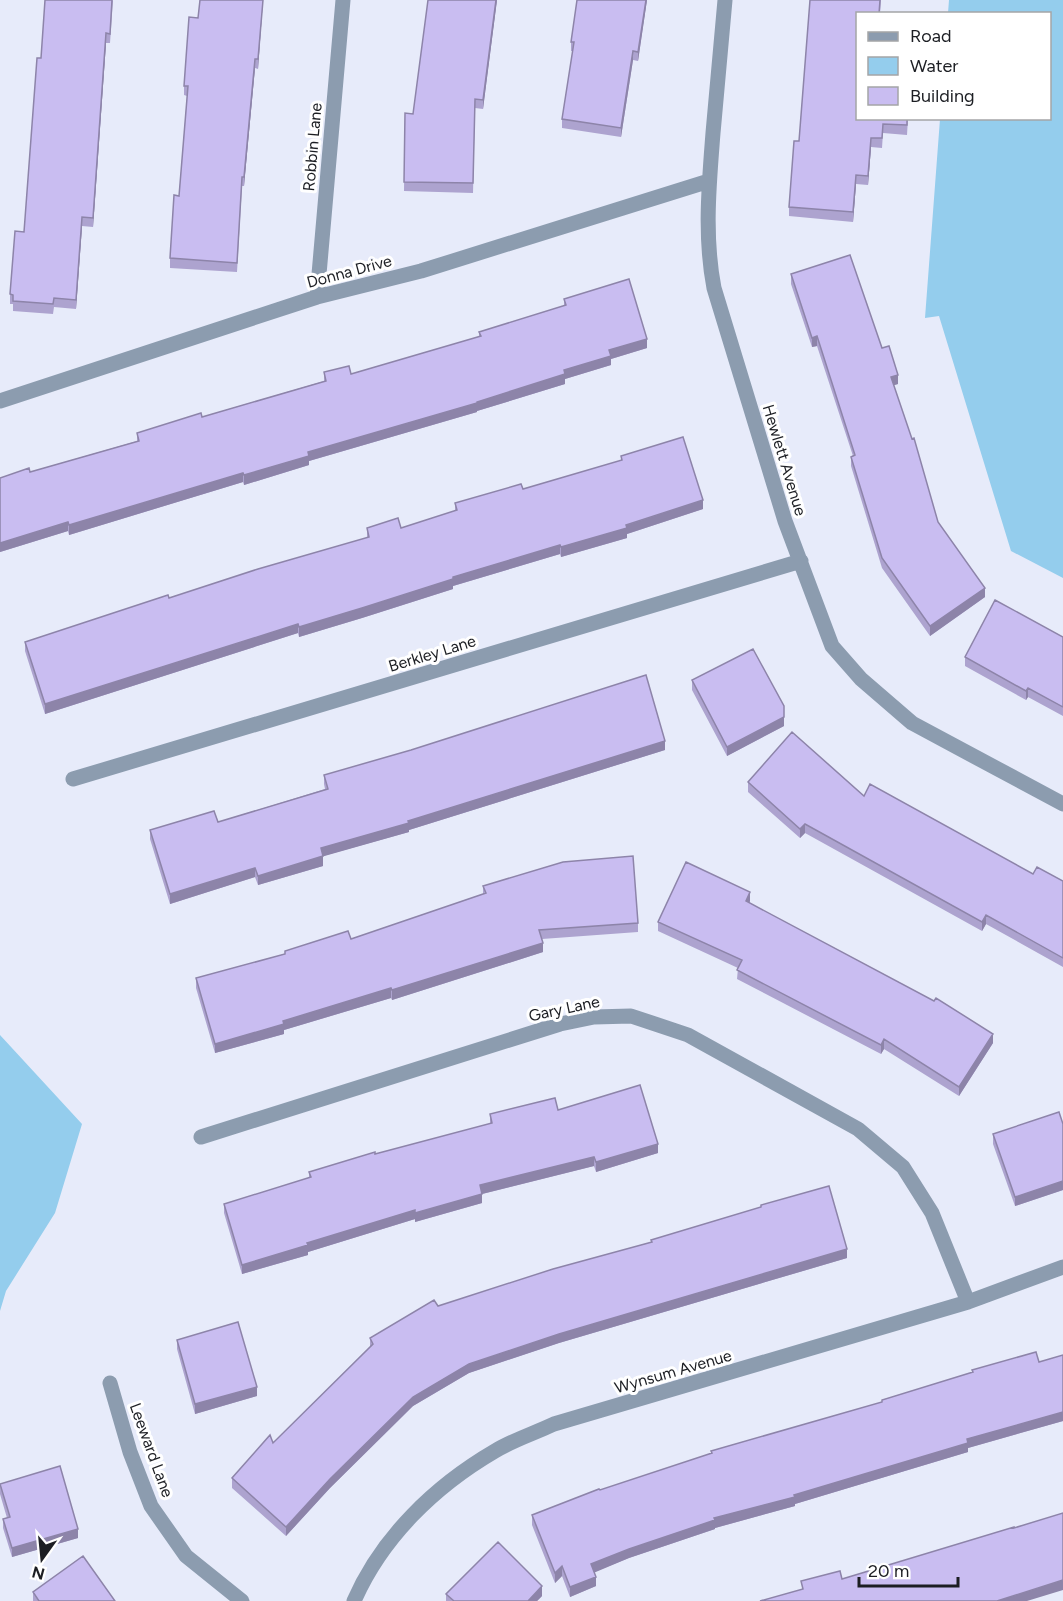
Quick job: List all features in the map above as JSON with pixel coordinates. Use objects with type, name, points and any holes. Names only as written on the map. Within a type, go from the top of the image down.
[{"type":"street","name":"Robbin Lane","points":[[317,297],[343,0]]},
{"type":"street","name":"Hewlett Avenue","points":[[725,0],[709,181],[707,238],[709,264],[714,288],[784,521],[832,646],[861,679],[912,723],[1063,804]]},
{"type":"street","name":"Donna Drive","points":[[0,401],[317,297],[421,271],[709,181]]},
{"type":"street","name":"Berkley Lane","points":[[73,779],[801,561]]},
{"type":"street","name":"Gary Lane","points":[[201,1137],[561,1024],[594,1017],[631,1016],[688,1035],[858,1129],[903,1167],[932,1213],[968,1302]]},
{"type":"street","name":"Wynsum Avenue","points":[[354,1601],[385,1545],[436,1492],[496,1450],[554,1424],[968,1302],[1063,1268]]},
{"type":"street","name":"Leeward Lane","points":[[110,1383],[130,1452],[151,1506],[186,1556],[242,1601]]},
{"type":"water","points":[[949,0],[1063,0],[1063,578],[1011,551],[939,316],[925,318],[940,120],[1051,120],[1051,12],[948,12]]},
{"type":"water","points":[[0,1035],[82,1124],[55,1213],[6,1291],[0,1311]]},
{"type":"building","points":[[45,0],[112,0],[110,34],[106,33],[93,218],[82,217],[76,300],[54,298],[53,304],[13,301],[13,295],[10,294],[15,231],[24,232],[37,58],[41,58]]},
{"type":"building","points":[[200,0],[263,0],[244,177],[242,177],[237,263],[170,258],[174,195],[179,196],[188,86],[184,86],[189,17],[198,18]]},
{"type":"building","points":[[428,0],[496,0],[483,100],[475,99],[473,183],[404,182],[405,113],[413,114]]},
{"type":"building","points":[[577,0],[646,0],[638,52],[633,51],[621,128],[562,119],[574,42],[571,42]]},
{"type":"building","points":[[810,0],[880,0],[879,12],[856,12],[856,120],[907,120],[907,125],[883,124],[882,138],[871,138],[868,176],[856,175],[853,212],[789,207],[794,141],[799,141]]},
{"type":"building","points":[[850,255],[882,348],[889,346],[898,375],[891,377],[912,439],[914,438],[938,522],[985,588],[930,626],[882,558],[851,457],[855,455],[817,336],[812,338],[791,274]]},
{"type":"building","points":[[629,279],[647,339],[609,350],[611,356],[564,370],[565,374],[477,403],[308,452],[309,456],[0,543],[0,478],[29,468],[30,472],[139,441],[137,433],[201,413],[202,417],[326,381],[324,372],[349,366],[351,374],[481,336],[479,332],[566,305],[564,299]]},
{"type":"building","points":[[683,437],[703,500],[626,525],[627,528],[453,577],[453,579],[362,608],[299,627],[298,624],[45,704],[25,642],[168,595],[169,598],[369,537],[367,528],[398,518],[401,528],[457,510],[455,503],[521,484],[523,489],[622,460],[621,456]]},
{"type":"building","points":[[995,600],[1063,637],[1063,707],[1028,688],[1026,691],[965,657]]},
{"type":"building","points":[[753,649],[784,706],[784,717],[727,747],[692,680]]},
{"type":"building","points":[[646,675],[665,741],[408,821],[409,823],[321,848],[323,856],[258,876],[255,868],[170,894],[150,830],[214,811],[218,822],[328,789],[324,775],[411,750]]},
{"type":"building","points":[[792,732],[864,796],[870,784],[1033,874],[1037,867],[1063,881],[1063,958],[986,915],[982,922],[805,824],[800,829],[748,782]]},
{"type":"building","points":[[633,856],[638,923],[539,930],[543,943],[283,1021],[284,1024],[215,1044],[196,978],[285,954],[285,951],[348,931],[351,939],[486,893],[483,886],[563,862]]},
{"type":"building","points":[[686,862],[750,892],[746,901],[934,1001],[936,998],[993,1034],[959,1087],[884,1039],[881,1045],[737,970],[742,960],[658,922]]},
{"type":"building","points":[[640,1085],[658,1144],[596,1162],[594,1157],[480,1185],[482,1194],[415,1213],[415,1210],[242,1265],[224,1204],[311,1177],[309,1172],[375,1152],[375,1154],[492,1123],[490,1114],[555,1098],[558,1110]]},
{"type":"building","points":[[1059,1112],[1063,1124],[1063,1181],[1015,1197],[993,1134]]},
{"type":"building","points":[[829,1186],[847,1249],[559,1334],[469,1364],[413,1397],[330,1479],[286,1527],[232,1478],[270,1435],[273,1443],[373,1344],[370,1338],[434,1300],[438,1306]]},
{"type":"building","points":[[238,1322],[257,1387],[195,1404],[177,1340]]},
{"type":"building","points":[[1036,1352],[1039,1362],[1063,1355],[1063,1412],[967,1439],[968,1443],[794,1495],[795,1497],[714,1518],[715,1520],[591,1564],[596,1577],[570,1587],[562,1566],[555,1573],[532,1515],[599,1489],[712,1453],[711,1451],[882,1402],[882,1400],[973,1372],[972,1370]]},
{"type":"building","points":[[60,1466],[78,1529],[12,1548],[3,1519],[10,1517],[0,1484]]},
{"type":"building","points":[[1063,1513],[1063,1580],[997,1601],[760,1601],[803,1589],[801,1581],[840,1571],[842,1579]]},
{"type":"building","points":[[498,1542],[542,1586],[528,1601],[454,1601],[446,1594]]},
{"type":"building","points":[[83,1556],[115,1601],[39,1601],[33,1592]]}]
